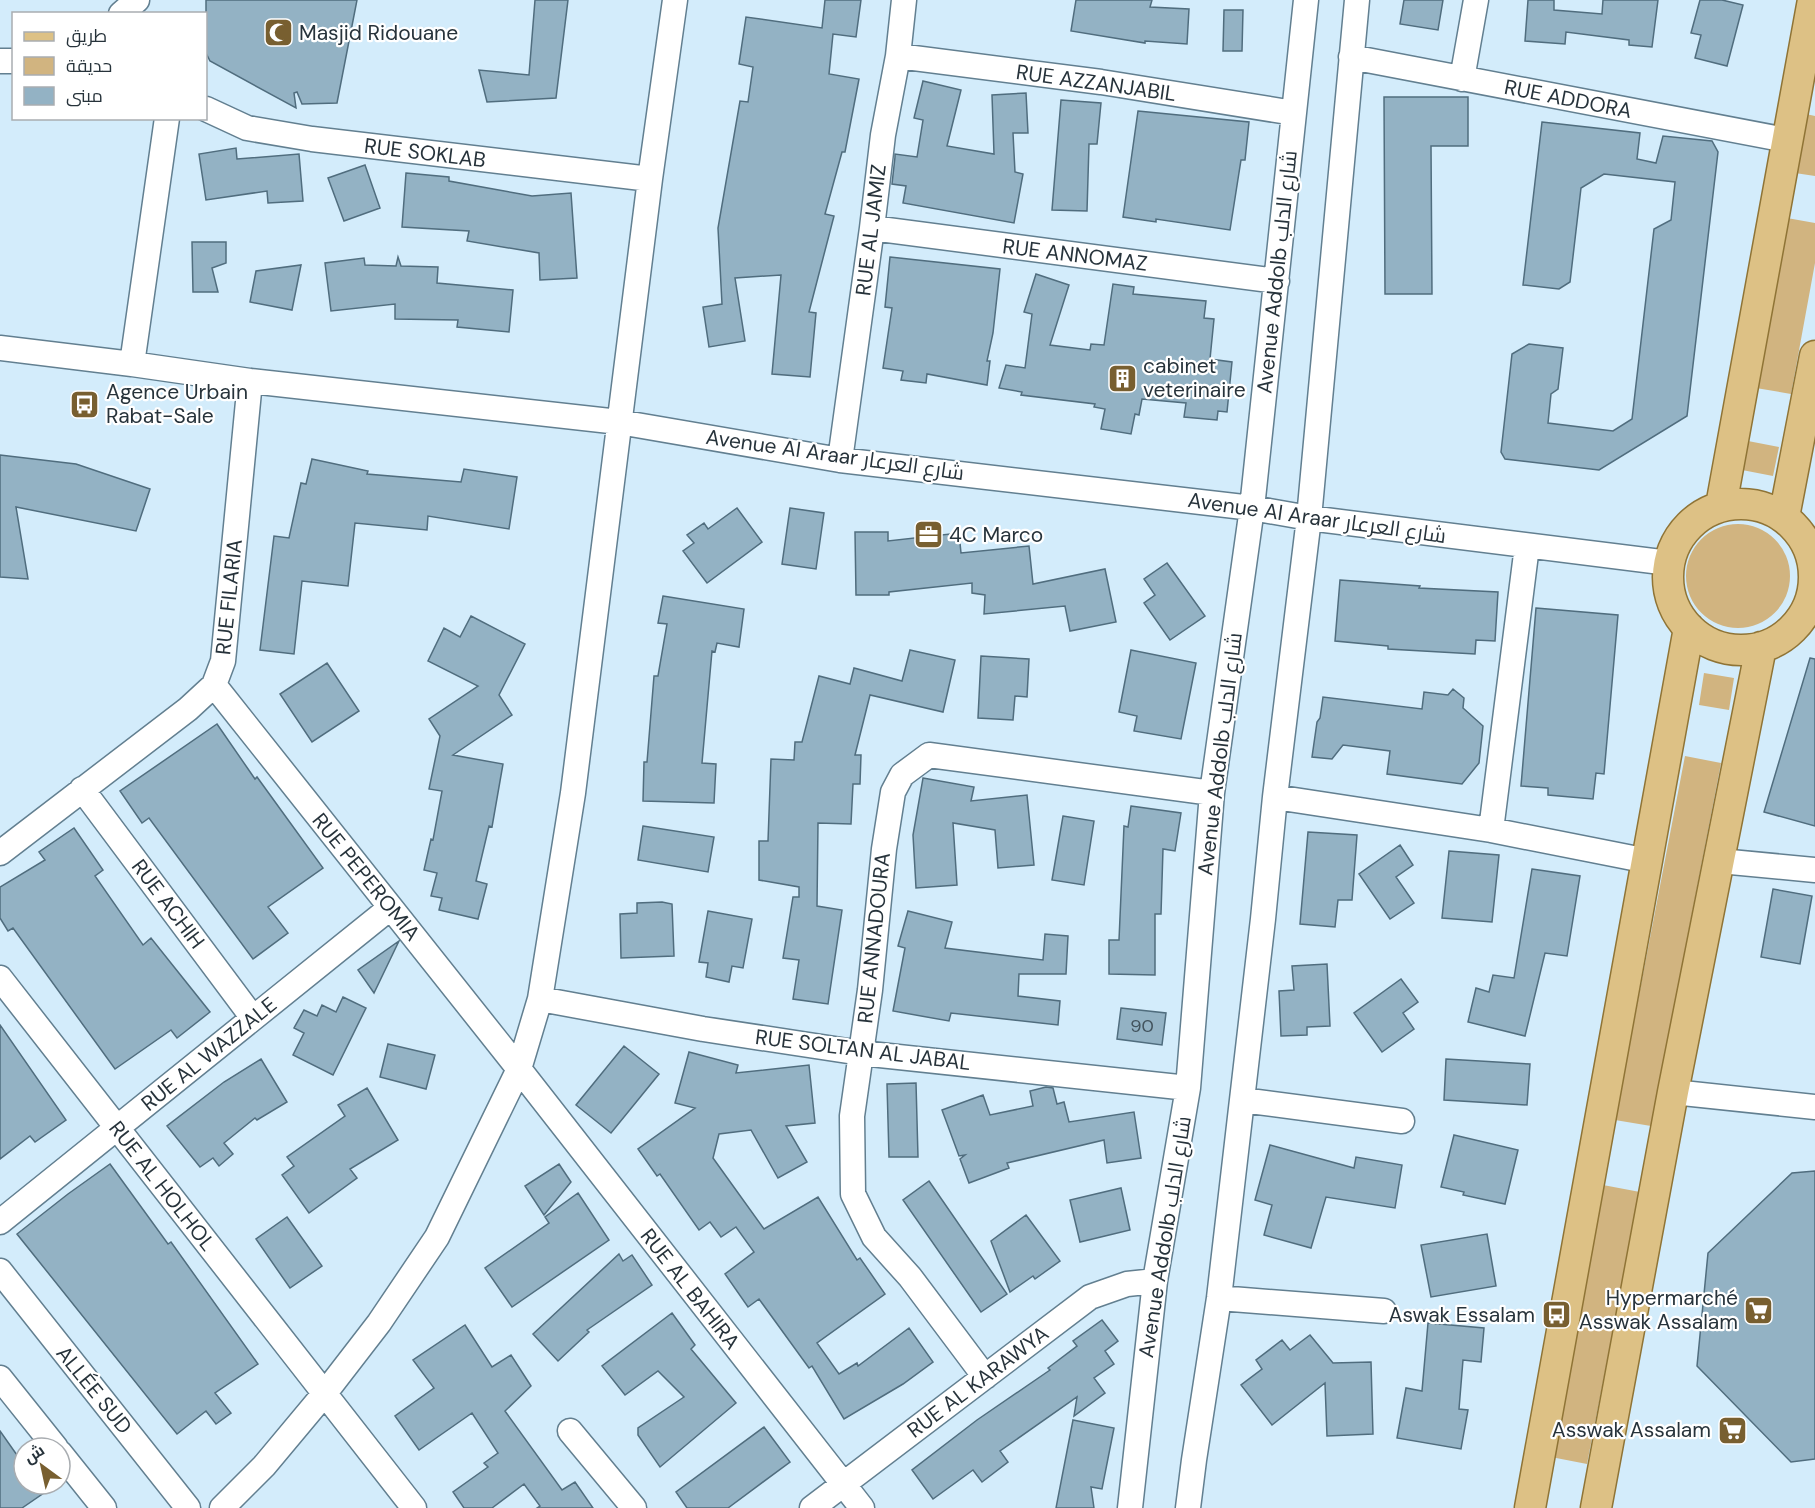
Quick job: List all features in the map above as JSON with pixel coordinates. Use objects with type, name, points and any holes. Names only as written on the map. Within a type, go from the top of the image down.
[{"type":"main road","points":[[1721,506],[1813,0]]},
{"type":"main road","points":[[1784,517],[1815,356]]},
{"type":"main road","points":[[1754,504],[1784,517],[1800,533],[1810,553],[1815,576],[1811,599],[1800,620],[1783,636],[1761,646],[1742,650],[1723,648],[1705,640],[1689,628],[1678,615],[1671,598],[1668,581],[1669,563],[1676,544],[1687,527],[1703,514],[1721,506],[1754,504]]},
{"type":"main road","points":[[1530,1508],[1689,628]]},
{"type":"main road","points":[[1596,1508],[1673,1092],[1761,646]]},
{"type":"street","points":[[122,12],[137,0]]},
{"type":"street","points":[[222,1508],[264,1467],[325,1393],[379,1323],[437,1237],[519,1068],[540,999],[573,793],[650,179],[675,0]]},
{"type":"street","name":"RUE AL JAMIZ","points":[[840,460],[883,135],[898,56],[904,0]]},
{"type":"street","name":"Avenue Addolb شارع الدلب","points":[[1130,1508],[1155,1281],[1188,1088],[1212,793],[1252,508],[1306,0]]},
{"type":"street","points":[[1188,1508],[1220,1298],[1275,797],[1309,518],[1357,0]]},
{"type":"street","points":[[1462,79],[1476,0]]},
{"type":"street","name":"RUE AZZANJABIL","points":[[898,56],[1101,82],[1294,113]]},
{"type":"street","name":"RUE ADDORA","points":[[1351,57],[1786,140]]},
{"type":"street","name":"RUE SOKLAB","points":[[207,110],[247,128],[312,139],[650,179]]},
{"type":"street","points":[[132,364],[167,120]]},
{"type":"street","name":"RUE ANNOMAZ","points":[[872,228],[1277,281]]},
{"type":"street","name":"Avenue Al Araar شارع العرعار","points":[[0,348],[250,381],[619,422],[840,460],[1252,508],[1309,518],[1669,563]]},
{"type":"street","name":"RUE FILARIA","points":[[0,853],[188,709],[214,685],[223,661],[250,381]]},
{"type":"street","points":[[1491,830],[1527,546]]},
{"type":"street","name":"RUE PEPEROMIA","points":[[214,685],[519,1068]]},
{"type":"street","name":"RUE ANNADOURA","points":[[985,1377],[910,1277],[874,1237],[853,1194],[852,1116],[870,990],[884,849],[893,792],[902,774],[929,756],[1212,793]]},
{"type":"street","name":"RUE ACHIH","points":[[82,789],[253,1018]]},
{"type":"street","points":[[1275,797],[1491,830],[1648,861]]},
{"type":"street","points":[[1720,861],[1815,870]]},
{"type":"street","name":"RUE AL WAZZALE","points":[[0,1222],[390,908]]},
{"type":"street","name":"RUE AL HOLHOL","points":[[0,978],[414,1508]]},
{"type":"street","name":"RUE SOLTAN AL JABAL","points":[[540,999],[703,1029],[861,1053],[1188,1088]]},
{"type":"street","name":"RUE AL BAHIRA","points":[[519,1068],[862,1508]]},
{"type":"street","points":[[1673,1092],[1815,1107]]},
{"type":"street","points":[[1242,1100],[1402,1121]]},
{"type":"street","name":"ALLÉE SUD","points":[[0,1271],[188,1508]]},
{"type":"street","name":"RUE AL KARAWYA","points":[[812,1508],[1090,1297],[1127,1284],[1155,1281]]},
{"type":"street","points":[[1220,1298],[1384,1311]]},
{"type":"street","points":[[0,1378],[46,1436]]},
{"type":"street","points":[[570,1431],[634,1508]]},
{"type":"street","points":[[72,1468],[104,1508]]},
{"type":"green space","points":[[1806,114],[1815,116],[1815,176],[1795,173]]},
{"type":"green space","points":[[1787,218],[1815,223],[1815,263],[1791,394],[1756,388]]},
{"type":"green space","points":[[1748,441],[1779,447],[1773,476],[1742,470]]},
{"type":"green space","points":[[1738,524],[1758,528],[1775,539],[1786,556],[1790,576],[1786,596],[1775,613],[1758,624],[1738,628],[1718,624],[1701,613],[1690,596],[1686,576],[1690,556],[1701,539],[1718,528]]},
{"type":"green space","points":[[1704,673],[1734,678],[1729,710],[1699,705]]},
{"type":"green space","points":[[1685,756],[1721,763],[1651,1126],[1615,1120]]},
{"type":"green space","points":[[1603,1185],[1640,1192],[1587,1464],[1551,1457]]},
{"type":"building","name":"Masjid Ridouane","points":[[206,0],[357,0],[337,103],[302,104],[297,92],[294,93],[296,108],[210,61],[207,55]]},
{"type":"building","points":[[535,0],[568,0],[556,98],[487,102],[479,70],[529,75]]},
{"type":"building","points":[[825,0],[861,0],[856,37],[833,34],[829,74],[859,79],[845,152],[842,152],[825,214],[834,216],[809,312],[816,313],[810,377],[772,374],[781,275],[735,278],[745,341],[709,347],[703,307],[722,304],[718,228],[740,101],[748,102],[753,67],[739,64],[746,17],[822,28]]},
{"type":"building","points":[[1076,0],[1152,0],[1150,7],[1189,9],[1187,44],[1145,41],[1145,43],[1071,31]]},
{"type":"building","points":[[1404,0],[1443,0],[1438,30],[1400,24]]},
{"type":"building","points":[[1528,0],[1554,0],[1554,10],[1602,14],[1603,0],[1658,0],[1652,47],[1629,45],[1629,40],[1566,32],[1565,44],[1525,41]]},
{"type":"building","points":[[1700,0],[1722,0],[1743,5],[1727,66],[1695,58],[1701,35],[1691,33]]},
{"type":"building","points":[[1224,10],[1243,10],[1242,51],[1223,51]]},
{"type":"building","points":[[923,81],[961,90],[947,146],[994,154],[992,95],[1026,93],[1028,133],[1013,133],[1015,172],[1023,174],[1014,223],[903,203],[906,186],[892,184],[895,154],[917,157],[923,120],[914,118]]},
{"type":"building","points":[[1384,97],[1468,97],[1468,146],[1431,146],[1432,294],[1385,294]]},
{"type":"building","points":[[1061,100],[1101,103],[1097,144],[1089,144],[1087,211],[1052,210]]},
{"type":"building","points":[[1138,111],[1249,122],[1245,160],[1241,160],[1230,230],[1156,219],[1156,222],[1123,217]]},
{"type":"building","points":[[1542,122],[1640,133],[1637,159],[1656,163],[1663,136],[1712,141],[1718,152],[1687,416],[1599,470],[1505,459],[1501,452],[1512,354],[1529,344],[1563,348],[1558,389],[1551,394],[1548,423],[1613,431],[1632,419],[1654,229],[1671,220],[1675,182],[1604,174],[1581,188],[1570,282],[1559,289],[1523,285]]},
{"type":"building","points":[[236,148],[237,159],[299,154],[303,201],[268,203],[267,191],[206,200],[199,154]]},
{"type":"building","points":[[365,165],[380,208],[344,221],[328,178]]},
{"type":"building","points":[[406,173],[449,177],[449,181],[532,196],[571,193],[577,278],[540,280],[539,253],[467,241],[469,231],[402,227]]},
{"type":"building","points":[[192,242],[226,242],[226,263],[212,268],[218,292],[193,292]]},
{"type":"building","points":[[398,257],[401,266],[438,267],[437,283],[513,290],[509,332],[457,327],[458,320],[395,319],[395,304],[331,311],[325,263],[364,258],[365,265],[396,266]]},
{"type":"building","points":[[890,257],[1000,269],[993,333],[987,361],[990,361],[987,385],[927,374],[926,383],[901,380],[903,371],[883,368],[892,308],[885,307]]},
{"type":"building","points":[[301,265],[292,310],[250,302],[256,271]]},
{"type":"building","points":[[1036,274],[1069,285],[1050,345],[1090,350],[1091,344],[1104,345],[1113,284],[1134,287],[1133,294],[1206,301],[1204,318],[1214,319],[1210,359],[1232,362],[1227,412],[1218,411],[1217,420],[1184,417],[1186,403],[1142,399],[1139,415],[1135,414],[1131,434],[1101,429],[1105,409],[1094,407],[1095,404],[1021,395],[1022,392],[999,388],[1006,365],[1025,368],[1032,314],[1024,312]]},
{"type":"building","points":[[0,455],[76,464],[150,489],[136,531],[16,507],[28,579],[0,577]]},
{"type":"building","points":[[312,459],[368,471],[367,474],[461,482],[464,469],[517,477],[509,529],[428,516],[427,530],[355,523],[348,586],[302,581],[294,654],[260,650],[274,536],[289,538],[301,483],[306,484]]},
{"type":"building","points":[[737,508],[762,542],[707,583],[683,551],[694,543],[687,535],[704,523],[708,529]]},
{"type":"building","points":[[790,508],[824,513],[816,569],[782,564]]},
{"type":"building","points":[[855,532],[888,532],[888,541],[959,533],[961,553],[1029,546],[1033,584],[1105,569],[1116,622],[1070,631],[1065,606],[984,614],[985,595],[972,593],[972,583],[889,592],[889,595],[856,595]]},
{"type":"building","points":[[1167,563],[1205,616],[1170,640],[1144,603],[1155,595],[1144,579]]},
{"type":"building","points":[[1340,580],[1420,586],[1419,588],[1498,592],[1495,641],[1476,640],[1475,654],[1388,649],[1388,646],[1335,641]]},
{"type":"building","points":[[663,596],[744,609],[739,647],[717,643],[715,652],[712,651],[702,763],[716,764],[714,803],[643,801],[644,762],[647,762],[654,676],[658,676],[667,624],[658,623]]},
{"type":"building","points":[[1536,608],[1618,615],[1604,774],[1596,773],[1593,799],[1548,795],[1548,788],[1521,786]]},
{"type":"building","points":[[471,616],[525,644],[499,695],[512,715],[453,755],[503,764],[492,827],[489,826],[476,881],[487,884],[478,919],[439,910],[442,898],[431,896],[437,873],[424,870],[431,839],[433,840],[442,791],[429,789],[440,736],[429,719],[478,686],[428,661],[444,628],[460,637]]},
{"type":"building","points":[[910,650],[955,660],[943,712],[870,695],[855,755],[861,755],[860,784],[853,784],[851,824],[818,823],[817,906],[842,910],[828,1004],[793,999],[799,960],[783,958],[793,897],[799,897],[799,887],[759,880],[759,841],[768,841],[771,759],[794,760],[795,742],[802,742],[819,676],[850,684],[854,668],[902,681]]},
{"type":"building","points":[[1131,650],[1196,663],[1181,739],[1134,731],[1137,716],[1119,712]]},
{"type":"building","points":[[981,656],[1029,659],[1027,697],[1015,696],[1013,720],[978,718]]},
{"type":"building","points":[[1810,658],[1815,659],[1815,826],[1764,812]]},
{"type":"building","points":[[327,663],[359,711],[312,742],[280,694]]},
{"type":"building","points":[[1453,689],[1464,698],[1463,708],[1483,726],[1479,763],[1462,784],[1387,774],[1390,751],[1343,745],[1332,759],[1312,757],[1323,697],[1422,709],[1424,692],[1448,695]]},
{"type":"building","points":[[217,724],[255,779],[257,777],[323,868],[268,907],[288,933],[253,959],[149,818],[142,823],[120,791]]},
{"type":"building","points":[[923,778],[974,787],[971,801],[1027,795],[1034,865],[998,868],[995,830],[953,823],[957,885],[916,888],[913,835]]},
{"type":"building","points":[[1131,806],[1181,813],[1175,851],[1163,849],[1161,914],[1155,914],[1155,975],[1109,974],[1109,940],[1119,940],[1124,826],[1128,827]]},
{"type":"building","points":[[1063,816],[1094,821],[1084,885],[1052,880]]},
{"type":"building","points":[[643,826],[714,837],[708,872],[638,860]]},
{"type":"building","points":[[74,828],[103,870],[95,876],[143,945],[151,938],[210,1012],[177,1038],[171,1030],[115,1069],[13,928],[8,931],[0,918],[0,887],[45,860],[39,852]]},
{"type":"building","points":[[1308,832],[1357,835],[1352,900],[1338,900],[1335,927],[1300,924]]},
{"type":"building","points":[[1400,845],[1413,865],[1396,877],[1414,903],[1390,919],[1359,874]]},
{"type":"building","points":[[1449,851],[1499,855],[1492,922],[1442,918]]},
{"type":"building","points":[[1532,869],[1580,876],[1567,956],[1545,953],[1525,1036],[1468,1022],[1476,988],[1489,992],[1493,975],[1514,978]]},
{"type":"building","points":[[1773,889],[1812,896],[1800,964],[1761,957]]},
{"type":"building","points":[[637,903],[672,904],[674,956],[621,958],[620,914],[637,913]]},
{"type":"building","points":[[708,911],[752,919],[743,968],[732,966],[729,982],[706,977],[708,963],[699,962]]},
{"type":"building","points":[[908,911],[952,922],[945,948],[1043,960],[1045,934],[1068,936],[1066,974],[1019,974],[1018,996],[1060,1001],[1058,1025],[951,1013],[949,1021],[893,1011],[905,948],[898,946]]},
{"type":"building","points":[[399,941],[374,993],[358,970]]},
{"type":"building","points":[[1327,964],[1330,1026],[1307,1027],[1307,1035],[1281,1036],[1279,991],[1294,990],[1292,966]]},
{"type":"building","points":[[1401,979],[1418,1002],[1403,1013],[1414,1029],[1382,1052],[1354,1013]]},
{"type":"building","points":[[343,997],[366,1008],[333,1075],[293,1055],[304,1033],[294,1028],[304,1010],[317,1016],[322,1005],[336,1012]]},
{"type":"building","points":[[1121,1008],[1166,1013],[1162,1045],[1117,1039]]},
{"type":"building","points":[[0,1025],[66,1120],[35,1142],[30,1136],[0,1159]]},
{"type":"building","points":[[388,1044],[435,1055],[426,1089],[380,1077]]},
{"type":"building","points":[[624,1046],[659,1074],[611,1133],[576,1105]]},
{"type":"building","points":[[689,1052],[738,1065],[736,1073],[809,1065],[815,1123],[786,1126],[807,1162],[778,1178],[751,1130],[719,1134],[713,1158],[764,1229],[818,1197],[857,1260],[860,1258],[885,1294],[817,1343],[839,1374],[857,1363],[858,1366],[909,1328],[933,1362],[903,1384],[844,1419],[812,1366],[809,1368],[759,1299],[748,1307],[725,1274],[754,1252],[736,1227],[721,1237],[710,1222],[699,1230],[660,1174],[657,1176],[638,1149],[695,1108],[675,1103]]},
{"type":"building","points":[[261,1059],[287,1102],[257,1120],[255,1118],[224,1143],[233,1154],[219,1166],[213,1158],[200,1167],[167,1126],[224,1082]]},
{"type":"building","points":[[1446,1059],[1530,1064],[1527,1105],[1444,1100]]},
{"type":"building","points":[[916,1083],[918,1157],[889,1157],[887,1084]]},
{"type":"building","points":[[1046,1087],[1053,1088],[1057,1104],[1064,1102],[1069,1122],[1134,1112],[1141,1158],[1107,1163],[1104,1140],[1007,1163],[1009,1168],[969,1183],[960,1159],[965,1155],[959,1156],[942,1110],[983,1095],[990,1115],[1033,1106],[1030,1091]]},
{"type":"building","points":[[367,1088],[398,1140],[350,1169],[357,1178],[309,1213],[282,1175],[294,1166],[287,1157],[345,1116],[338,1105]]},
{"type":"building","points":[[1454,1135],[1518,1150],[1505,1204],[1463,1195],[1464,1192],[1441,1187]]},
{"type":"building","points":[[1270,1145],[1354,1168],[1356,1157],[1402,1165],[1395,1208],[1326,1197],[1311,1248],[1264,1235],[1272,1205],[1255,1200]]},
{"type":"building","points":[[110,1164],[168,1244],[171,1242],[258,1364],[215,1393],[231,1413],[216,1424],[206,1411],[177,1434],[17,1234]]},
{"type":"building","points":[[559,1164],[571,1182],[544,1215],[525,1186]]},
{"type":"building","name":"Hypermarché Asswak Assalam","points":[[1815,1171],[1815,1459],[1791,1462],[1697,1366],[1708,1253],[1792,1173]]},
{"type":"building","points":[[929,1181],[1007,1294],[981,1312],[903,1200]]},
{"type":"building","points":[[1121,1188],[1130,1230],[1080,1242],[1070,1200]]},
{"type":"building","points":[[578,1193],[609,1240],[512,1307],[485,1268],[549,1223],[545,1217]]},
{"type":"building","points":[[1026,1215],[1060,1261],[1035,1279],[1033,1276],[1010,1292],[991,1241]]},
{"type":"building","points":[[287,1217],[322,1266],[290,1288],[256,1239]]},
{"type":"building","points":[[1487,1234],[1496,1286],[1431,1297],[1421,1245]]},
{"type":"building","points":[[619,1254],[623,1261],[632,1255],[652,1285],[587,1330],[589,1332],[558,1361],[533,1334]]},
{"type":"building","points":[[672,1313],[695,1345],[691,1349],[736,1403],[660,1467],[638,1435],[638,1428],[684,1397],[658,1371],[625,1395],[602,1366]]},
{"type":"building","points":[[1102,1320],[1118,1341],[1105,1351],[1114,1364],[1094,1378],[1105,1393],[1074,1416],[1077,1397],[1000,1451],[1008,1462],[982,1482],[973,1470],[933,1499],[912,1470],[977,1420],[1050,1370],[1048,1368],[1077,1346],[1073,1341]]},
{"type":"building","points":[[1428,1323],[1484,1328],[1481,1362],[1463,1360],[1459,1409],[1468,1410],[1461,1449],[1397,1438],[1406,1388],[1422,1391]]},
{"type":"building","points":[[465,1325],[492,1367],[511,1355],[531,1386],[505,1411],[562,1490],[575,1482],[593,1508],[537,1508],[540,1506],[524,1484],[492,1508],[464,1508],[453,1492],[488,1467],[484,1463],[498,1453],[472,1413],[419,1450],[395,1416],[434,1388],[413,1360]]},
{"type":"building","points":[[1310,1335],[1333,1363],[1371,1362],[1373,1434],[1327,1436],[1325,1383],[1272,1425],[1241,1385],[1262,1369],[1256,1360],[1282,1340],[1290,1350]]},
{"type":"building","points":[[1073,1420],[1114,1428],[1102,1489],[1091,1487],[1094,1508],[1056,1508]]},
{"type":"building","points":[[764,1427],[790,1462],[728,1508],[687,1508],[676,1492]]},
{"type":"building","points":[[0,1431],[12,1448],[12,1496],[40,1496],[22,1508],[0,1508]]},
{"type":"place","name":"Masjid Ridouane","points":[[278,33]]},
{"type":"place","name":"cabinet veterinaire","points":[[1122,378]]},
{"type":"place","name":"Agence Urbain Rabat-Sale","points":[[85,404]]},
{"type":"place","name":"4C Marco","points":[[928,535]]},
{"type":"place","name":"Hypermarché Asswak Assalam","points":[[1759,1310]]},
{"type":"place","name":"Aswak Essalam","points":[[1556,1315]]},
{"type":"place","name":"Asswak Assalam","points":[[1732,1430]]}]
